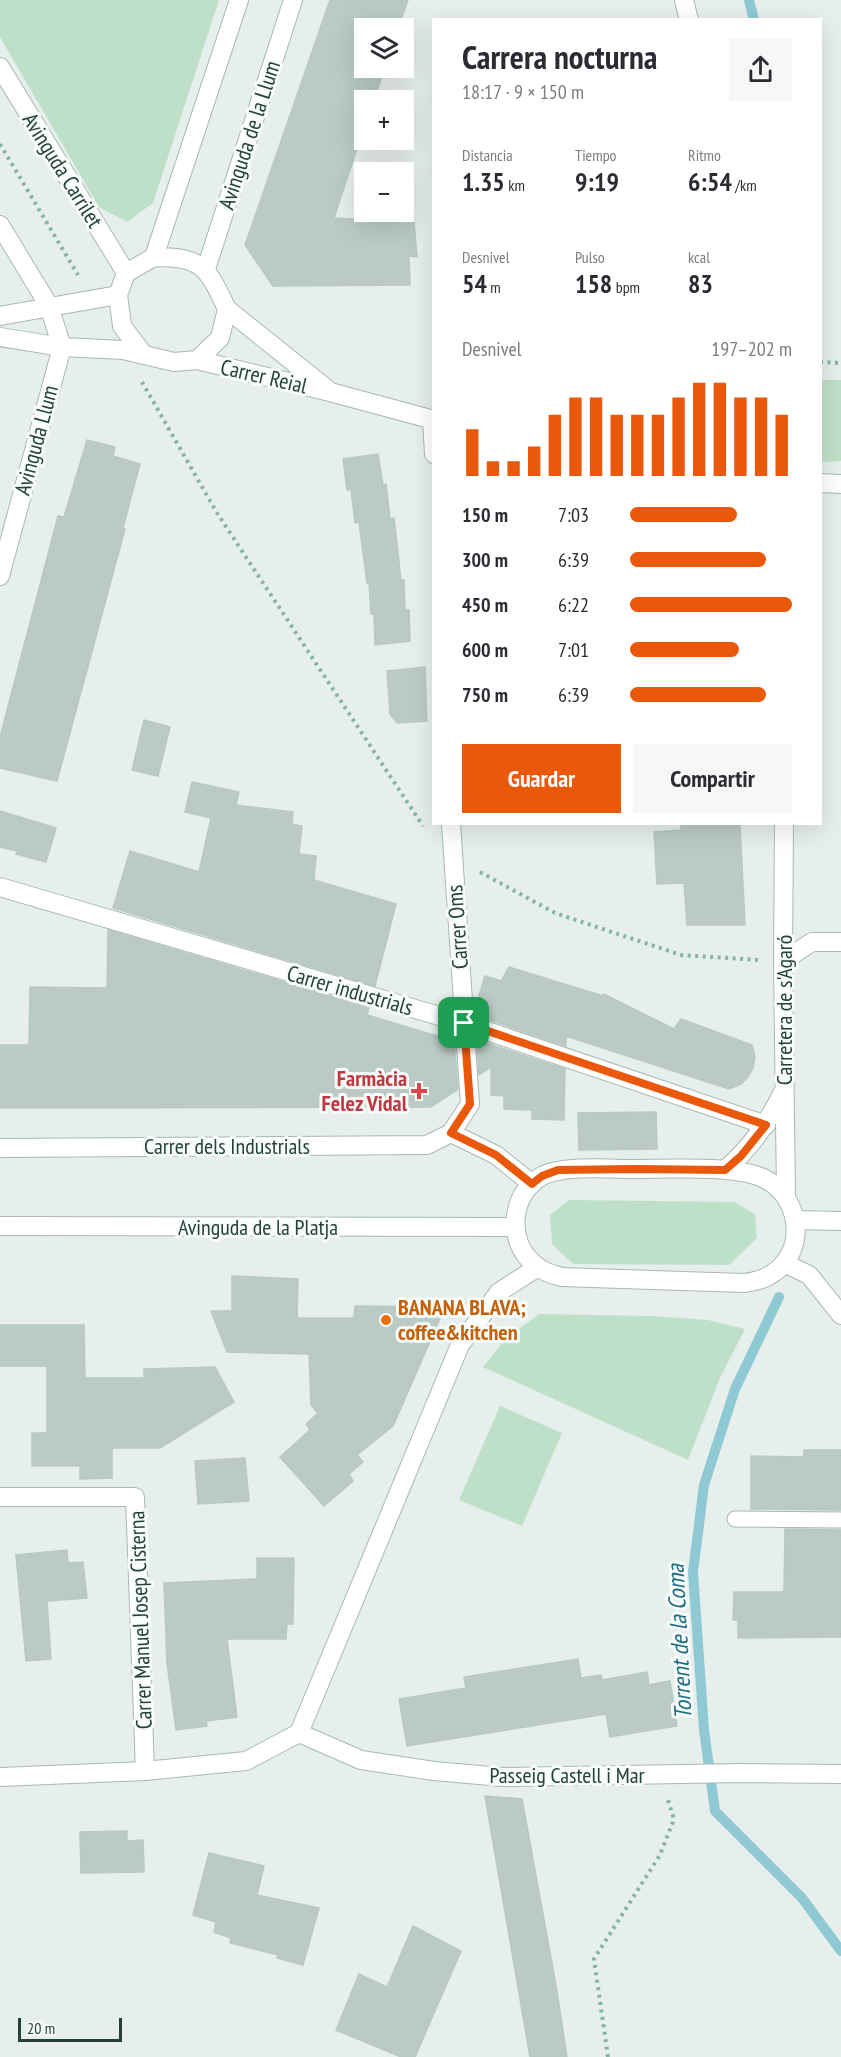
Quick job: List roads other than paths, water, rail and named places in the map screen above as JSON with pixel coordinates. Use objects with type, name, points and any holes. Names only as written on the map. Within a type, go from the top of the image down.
[{"type":"street","points":[[154,257],[238,0]]},
{"type":"street","name":"Avinguda de la Llum","points":[[206,269],[293,0]]},
{"type":"street","points":[[684,0],[688,18]]},
{"type":"street","name":"Avinguda Carrilet","points":[[0,68],[126,273]]},
{"type":"street","points":[[0,225],[49,306],[62,346]]},
{"type":"street","points":[[0,337],[62,346],[123,350],[144,355],[174,362],[197,360],[220,338],[227,309],[206,269],[179,257],[154,257],[126,273],[118,295],[122,326],[144,355]]},
{"type":"street","points":[[0,316],[118,295]]},
{"type":"street","name":"Carrer Reial","points":[[227,309],[330,392]]},
{"type":"street","name":"Avinguda Llum","points":[[0,576],[62,346]]},
{"type":"street","name":"Carrer Reial","points":[[197,360],[432,419]]},
{"type":"street","points":[[822,483],[841,484]]},
{"type":"street","name":"Carrer Oms","points":[[451,825],[470,1104],[451,1133]]},
{"type":"street","name":"Carretera de s'Agaró","points":[[784,825],[786,1196]]},
{"type":"street","name":"Carrer industrials","points":[[0,887],[464,1023],[766,1125]]},
{"type":"street","points":[[783,961],[812,942],[841,942]]},
{"type":"street","points":[[725,1170],[741,1156],[766,1125],[784,1090]]},
{"type":"street","points":[[451,1133],[496,1155],[532,1184]]},
{"type":"street","name":"Carrer dels Industrials","points":[[0,1148],[427,1145],[451,1133]]},
{"type":"street","points":[[558,1170],[725,1170],[764,1178],[778,1187],[786,1196],[796,1220],[795,1242],[784,1263],[770,1275],[744,1283],[562,1277],[547,1272],[531,1262],[518,1243],[515,1227],[519,1202],[532,1184],[542,1176],[558,1170]]},
{"type":"street","points":[[796,1220],[841,1221]]},
{"type":"street","name":"Avinguda de la Platja","points":[[0,1226],[515,1227]]},
{"type":"street","points":[[784,1263],[809,1275],[841,1315]]},
{"type":"street","points":[[0,1777],[146,1771],[246,1761],[299,1733],[460,1345],[499,1292],[538,1267]]},
{"type":"street","name":"Carrer Manuel Josep Cisterna","points":[[0,1497],[135,1497],[146,1771]]},
{"type":"street","name":"Passeig Castell i Mar","points":[[299,1733],[361,1760],[434,1771],[502,1777],[740,1773],[841,1774]]},
{"type":"lane","points":[[735,1519],[841,1520]]},
{"type":"waterway","points":[[749,0],[754,18]]},
{"type":"waterway","name":"Torrent de la Coma","points":[[779,1297],[735,1389],[704,1485],[693,1572],[704,1730],[715,1811],[802,1898],[841,1951]]},
{"type":"place","name":"Farmàcia Felez Vidal","points":[[419,1091]]},
{"type":"place","name":"BANANA BLAVA; coffee&kitchen","points":[[386,1320]]}]
